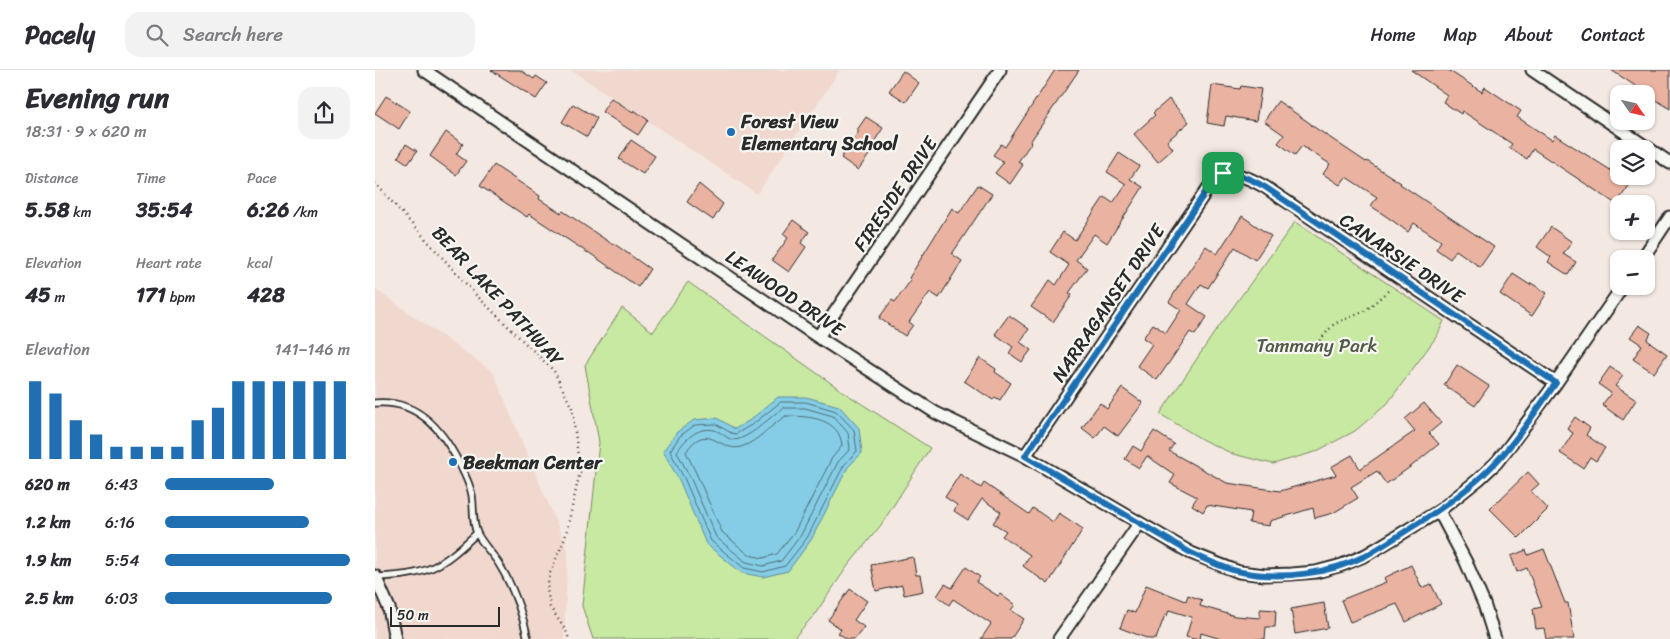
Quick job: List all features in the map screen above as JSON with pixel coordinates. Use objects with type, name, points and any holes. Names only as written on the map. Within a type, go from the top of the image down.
[{"type":"street","name":"LEAWOOD DRIVE","points":[[424,70],[819,337],[936,413],[1025,456],[1191,553],[1217,565],[1239,572],[1265,575],[1316,572],[1342,565],[1366,555],[1439,511],[1497,462],[1556,383],[1617,295]]},
{"type":"street","name":"FIRESIDE DRIVE","points":[[819,337],[1000,70]]},
{"type":"street","points":[[1532,70],[1670,163]]},
{"type":"street","name":"CANARSIE DRIVE","points":[[1223,173],[1249,177],[1265,187],[1556,383]]},
{"type":"street","name":"NARRAGANSET DRIVE","points":[[1025,456],[1209,187],[1223,173]]},
{"type":"street","points":[[1648,250],[1670,217]]},
{"type":"street","points":[[1439,511],[1467,562],[1484,604],[1495,639]]},
{"type":"street","points":[[1059,639],[1139,524]]},
{"type":"street","points":[[375,576],[389,608],[395,639]]},
{"type":"lane","points":[[375,403],[387,402],[402,405],[428,419],[441,431],[464,473],[472,494],[477,533],[512,584],[523,615],[528,639]]},
{"type":"lane","points":[[375,576],[413,574],[427,571],[455,554],[477,533]]},
{"type":"path","name":"BEAR LAKE PATHWAY","points":[[375,183],[477,296],[554,371],[573,408],[580,472],[565,538],[550,573],[547,589],[550,607],[566,631],[569,639]]},
{"type":"path","points":[[1313,348],[1334,324],[1365,312],[1388,291]]},
{"type":"shaded area","name":"Forest View Elementary School","points":[[571,70],[840,70],[757,194]]},
{"type":"shaded area","name":"Beekman Center","points":[[375,289],[493,372],[568,551],[564,639],[375,639]]},
{"type":"green space","name":"Tammany Park","points":[[1295,222],[1444,321],[1437,336],[1387,404],[1355,431],[1315,452],[1273,464],[1233,454],[1203,440],[1160,414],[1212,336]]},
{"type":"green space","points":[[688,282],[845,393],[930,448],[881,525],[847,567],[815,614],[793,639],[593,639],[582,606],[599,442],[585,365],[622,308],[653,332]]},
{"type":"water","points":[[778,397],[806,397],[839,406],[859,428],[862,453],[848,467],[811,540],[788,571],[763,577],[742,573],[706,544],[680,482],[663,451],[677,432],[694,420],[717,418],[735,429],[750,420]]},
{"type":"building","points":[[491,70],[520,70],[534,79],[536,76],[547,83],[536,99]]},
{"type":"building","points":[[1055,70],[1079,70],[1030,142],[1018,162],[1023,165],[1010,184],[995,173],[1004,162],[993,155],[1001,144],[1005,147]]},
{"type":"building","points":[[1411,70],[1448,70],[1482,92],[1485,87],[1521,111],[1517,117],[1552,140],[1555,135],[1610,170],[1610,185],[1630,185],[1622,195],[1610,195],[1610,200],[1533,149],[1527,159],[1509,148],[1512,144],[1462,111],[1461,114],[1443,102],[1447,95]]},
{"type":"building","points":[[1611,70],[1670,70],[1670,109],[1655,99],[1655,85],[1634,85]]},
{"type":"building","points":[[903,71],[919,83],[906,102],[889,91]]},
{"type":"building","points":[[1212,85],[1240,89],[1241,86],[1261,89],[1256,121],[1226,116],[1224,126],[1207,123]]},
{"type":"building","points":[[386,96],[410,111],[399,129],[375,113]]},
{"type":"building","points":[[611,98],[648,120],[638,135],[602,112]]},
{"type":"building","points":[[1169,99],[1189,122],[1167,141],[1173,149],[1158,162],[1134,134]]},
{"type":"building","points":[[1278,101],[1494,247],[1480,267],[1456,250],[1450,259],[1436,249],[1441,241],[1414,223],[1408,232],[1371,206],[1377,197],[1346,177],[1340,185],[1323,174],[1330,164],[1302,146],[1295,155],[1278,143],[1284,135],[1264,121]]},
{"type":"building","points":[[573,104],[597,118],[587,137],[562,122]]},
{"type":"building","points":[[866,117],[883,128],[874,142],[877,144],[858,170],[841,158]]},
{"type":"building","points":[[446,132],[463,144],[456,154],[466,161],[456,175],[430,156]]},
{"type":"building","points":[[631,140],[655,156],[643,174],[619,159]]},
{"type":"building","points":[[406,144],[417,151],[408,164],[398,157]]},
{"type":"building","points":[[1119,153],[1139,166],[1130,179],[1143,187],[1107,243],[1094,234],[1076,260],[1087,268],[1069,293],[1072,295],[1053,322],[1031,307],[1050,280],[1056,285],[1069,265],[1050,252],[1063,232],[1075,240],[1104,197],[1113,203],[1126,184],[1107,172]]},
{"type":"building","points":[[494,165],[540,196],[539,199],[561,213],[563,211],[650,269],[638,287],[529,214],[527,217],[480,186]]},
{"type":"building","points":[[699,184],[723,204],[713,220],[687,202]]},
{"type":"building","points":[[978,185],[992,194],[952,254],[962,261],[939,298],[930,292],[909,322],[913,325],[905,336],[879,318],[892,300],[895,302],[911,280],[909,278],[952,208],[959,213]]},
{"type":"building","points":[[1242,216],[1271,236],[1255,260],[1235,247],[1208,288],[1201,284],[1188,304],[1207,317],[1195,335],[1190,332],[1157,380],[1137,366],[1152,344],[1143,338],[1153,324],[1166,333],[1181,310],[1169,302],[1178,287],[1206,246],[1217,254]]},
{"type":"building","points":[[793,220],[809,232],[801,243],[806,247],[789,272],[772,260],[788,238],[783,234]]},
{"type":"building","points":[[1551,227],[1572,242],[1563,254],[1576,262],[1568,275],[1548,262],[1551,257],[1537,247]]},
{"type":"building","points":[[1513,274],[1547,293],[1532,316],[1500,294]]},
{"type":"building","points":[[1009,315],[1029,329],[1020,342],[1031,350],[1022,362],[1009,353],[1013,347],[995,334]]},
{"type":"building","points":[[1639,325],[1651,333],[1647,340],[1667,354],[1654,373],[1633,359],[1642,345],[1630,337]]},
{"type":"building","points":[[980,358],[1011,383],[1000,400],[995,397],[993,400],[964,381]]},
{"type":"building","points":[[1457,365],[1489,386],[1475,406],[1444,385]]},
{"type":"building","points":[[1610,367],[1623,376],[1615,386],[1636,400],[1623,420],[1602,405],[1611,393],[1598,384]]},
{"type":"building","points":[[1122,388],[1143,403],[1118,436],[1104,426],[1095,438],[1082,428],[1100,403],[1107,409]]},
{"type":"building","points":[[1424,403],[1441,423],[1429,433],[1439,444],[1386,484],[1377,471],[1351,487],[1358,498],[1333,513],[1315,518],[1313,508],[1270,521],[1269,526],[1249,523],[1251,512],[1207,505],[1203,512],[1192,505],[1197,497],[1170,483],[1175,475],[1147,456],[1139,468],[1125,459],[1133,446],[1141,451],[1154,431],[1174,444],[1169,451],[1227,483],[1280,491],[1336,475],[1331,467],[1352,455],[1360,469],[1415,431],[1405,419]]},
{"type":"building","points":[[1575,417],[1590,428],[1586,435],[1605,448],[1596,461],[1590,457],[1583,468],[1560,453],[1573,433],[1567,429]]},
{"type":"building","points":[[1528,472],[1539,484],[1531,491],[1548,509],[1519,538],[1490,509]]},
{"type":"building","points":[[960,474],[981,488],[984,483],[1029,514],[1033,508],[1053,522],[1059,513],[1083,529],[1048,584],[1023,566],[1030,555],[1002,536],[1006,531],[993,523],[1001,512],[982,499],[968,520],[954,511],[957,505],[945,497]]},
{"type":"building","points":[[1544,549],[1565,603],[1568,603],[1574,639],[1546,639],[1544,628],[1536,629],[1533,609],[1542,607],[1527,568],[1517,572],[1511,556],[1526,550],[1528,555]]},
{"type":"building","points":[[913,557],[916,575],[920,575],[923,591],[904,595],[902,585],[876,591],[871,565]]},
{"type":"building","points":[[1411,565],[1422,588],[1431,584],[1441,604],[1406,622],[1397,604],[1350,622],[1341,600],[1386,582],[1384,578]]},
{"type":"building","points":[[966,567],[980,577],[976,582],[998,596],[1000,594],[1015,605],[1011,610],[1024,619],[1011,639],[981,639],[991,624],[953,599],[949,605],[937,596],[945,584],[952,588]]},
{"type":"building","points":[[1146,585],[1186,601],[1188,595],[1202,600],[1200,606],[1235,616],[1260,618],[1260,609],[1276,610],[1275,627],[1266,627],[1265,639],[1221,639],[1201,633],[1200,639],[1194,639],[1186,637],[1192,617],[1169,610],[1167,616],[1165,615],[1156,639],[1149,639],[1120,628],[1127,610],[1135,613]]},
{"type":"building","points":[[850,589],[867,601],[854,620],[864,627],[855,639],[847,639],[838,633],[841,629],[828,620]]},
{"type":"building","points":[[1324,603],[1328,628],[1295,634],[1291,609]]},
{"type":"place","name":"Forest View Elementary School","points":[[731,132]]},
{"type":"place","name":"Beekman Center","points":[[453,462]]},
{"type":"route","points":[[1223,173],[1249,177],[1265,187],[1556,383],[1497,462],[1439,511],[1366,555],[1342,565],[1316,572],[1265,575],[1239,572],[1217,565],[1139,524],[1025,456],[1209,187],[1223,173]]}]
